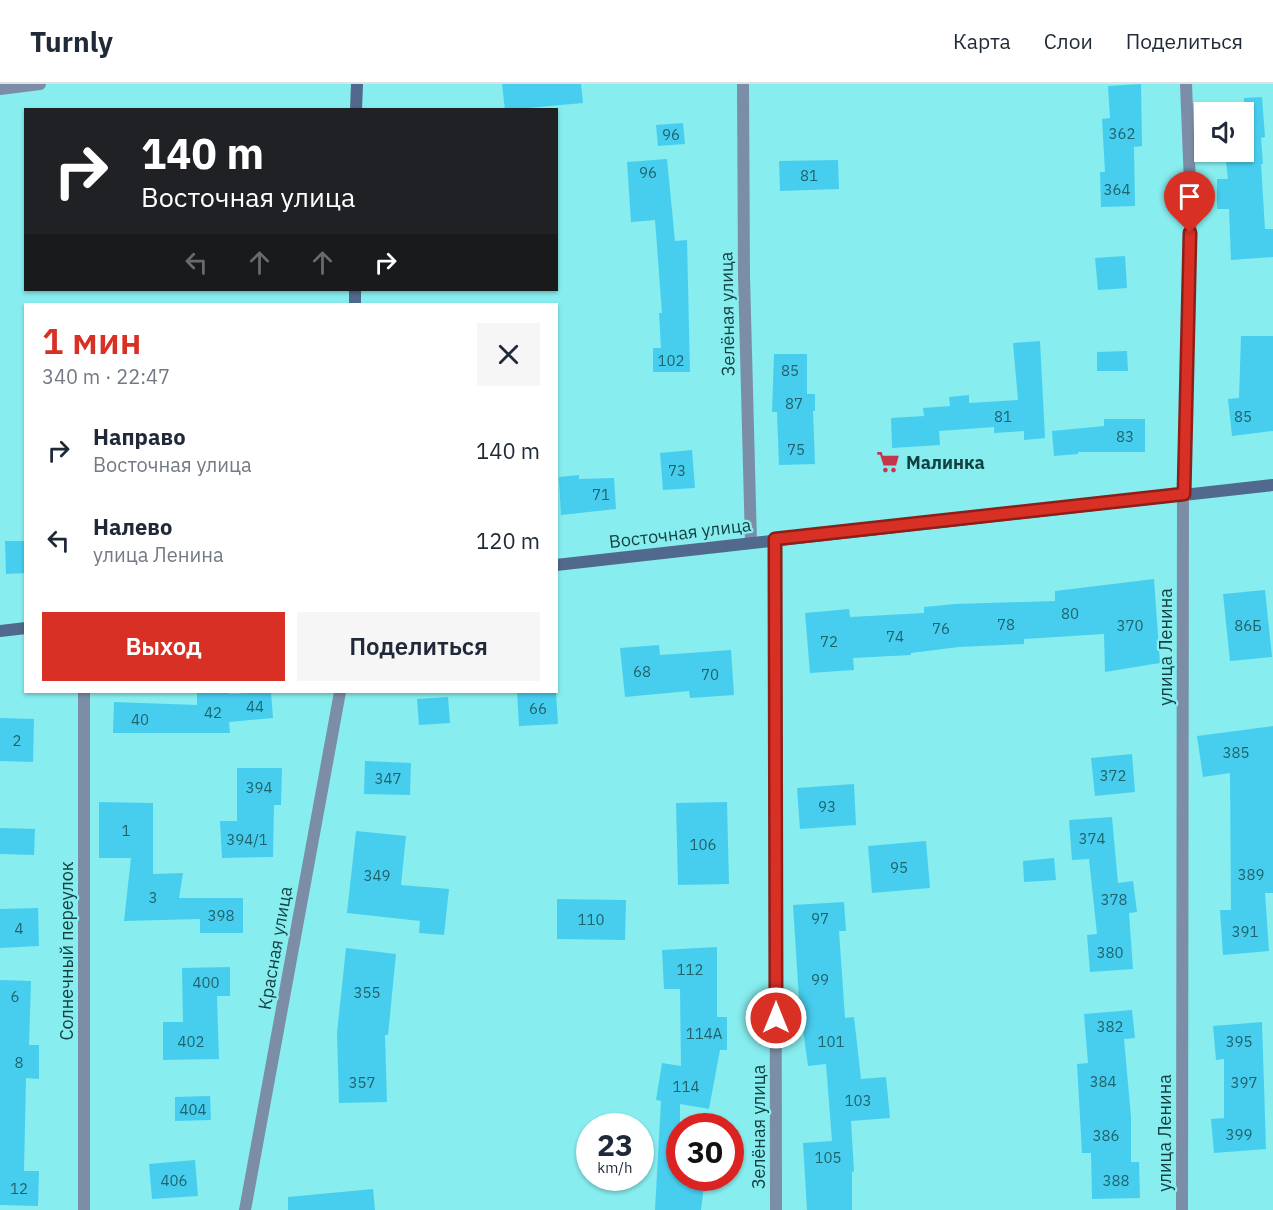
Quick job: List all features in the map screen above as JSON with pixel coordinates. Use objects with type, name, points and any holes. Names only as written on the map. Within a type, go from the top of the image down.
[{"type":"street","points":[[0,89],[40,84]]},
{"type":"street","points":[[356,108],[357,84]]},
{"type":"street","name":"Зелёная улица","points":[[743,84],[744,276],[751,543]]},
{"type":"street","name":"улица Ленина","points":[[1182,1210],[1184,494],[1191,209],[1186,84]]},
{"type":"street","name":"Восточная улица","points":[[558,566],[775,539],[1273,485]]},
{"type":"street","name":"Зелёная улица","points":[[775,539],[776,1210]]},
{"type":"street","points":[[0,631],[24,628]]},
{"type":"street","name":"Солнечный переулок","points":[[84,693],[84,1210]]},
{"type":"street","name":"Красная улица","points":[[245,1210],[340,693]]},
{"type":"building","points":[[502,84],[581,84],[583,103],[505,108]]},
{"type":"building","points":[[1141,84],[1142,146],[1134,147],[1135,206],[1101,207],[1100,172],[1105,172],[1102,119],[1110,118],[1108,86]]},
{"type":"building","points":[[1262,97],[1265,137],[1261,138],[1263,164],[1261,164],[1265,229],[1273,229],[1273,257],[1231,260],[1229,209],[1217,209],[1217,179],[1228,179],[1226,162],[1254,162],[1254,102],[1244,102],[1244,98]]},
{"type":"building","points":[[683,123],[685,144],[658,146],[656,125]]},
{"type":"building","points":[[667,159],[675,241],[687,240],[690,372],[653,372],[653,348],[661,348],[659,313],[662,313],[655,220],[631,222],[627,162]]},
{"type":"building","points":[[838,160],[839,189],[780,191],[779,161]]},
{"type":"building","points":[[1125,256],[1127,288],[1098,290],[1095,258]]},
{"type":"building","points":[[1241,336],[1273,336],[1273,431],[1232,436],[1228,399],[1239,398]]},
{"type":"building","points":[[1040,341],[1045,438],[1024,440],[1024,431],[994,433],[994,427],[939,431],[940,445],[892,448],[891,418],[924,416],[923,408],[950,406],[949,397],[969,395],[969,403],[1018,400],[1013,343]]},
{"type":"building","points":[[1127,351],[1128,371],[1097,371],[1097,352]]},
{"type":"building","points":[[774,354],[807,354],[807,394],[815,394],[815,411],[813,411],[815,464],[779,465],[777,412],[772,412]]},
{"type":"building","points":[[1104,419],[1145,419],[1145,452],[1078,452],[1078,454],[1054,456],[1052,431],[1104,426]]},
{"type":"building","points":[[692,450],[695,488],[663,490],[660,453]]},
{"type":"building","points":[[579,475],[579,479],[614,478],[616,509],[561,515],[559,477]]},
{"type":"building","points":[[5,541],[24,541],[24,573],[6,574]]},
{"type":"building","points":[[1154,579],[1160,663],[1105,672],[1104,634],[1024,639],[1024,644],[959,647],[911,653],[911,655],[853,658],[854,670],[810,673],[805,613],[849,609],[850,617],[924,613],[924,607],[955,604],[1055,601],[1055,591]]},
{"type":"building","points":[[1265,590],[1272,657],[1230,661],[1223,594]]},
{"type":"building","points":[[659,645],[660,655],[731,650],[734,695],[690,698],[689,691],[625,697],[620,648]]},
{"type":"building","points":[[197,693],[271,693],[273,718],[229,722],[230,733],[113,733],[114,702],[197,705]]},
{"type":"building","points":[[517,693],[556,693],[558,724],[519,726]]},
{"type":"building","points":[[448,697],[450,723],[419,725],[417,699]]},
{"type":"building","points":[[0,718],[34,719],[33,762],[0,761]]},
{"type":"building","points":[[1273,726],[1273,893],[1265,893],[1269,951],[1223,955],[1220,910],[1231,910],[1230,773],[1203,777],[1197,736]]},
{"type":"building","points":[[1132,754],[1135,792],[1095,796],[1091,758]]},
{"type":"building","points":[[365,761],[411,763],[410,795],[364,794]]},
{"type":"building","points":[[237,768],[282,768],[281,805],[274,805],[273,857],[222,858],[220,821],[237,821]]},
{"type":"building","points":[[854,784],[856,825],[800,829],[797,788]]},
{"type":"building","points":[[99,802],[153,803],[153,874],[183,873],[179,898],[243,898],[243,933],[200,933],[200,919],[124,921],[131,858],[99,858]]},
{"type":"building","points":[[727,802],[729,884],[678,885],[676,803]]},
{"type":"building","points":[[1112,817],[1118,883],[1133,881],[1137,912],[1129,913],[1133,969],[1090,972],[1087,935],[1097,934],[1089,859],[1072,860],[1069,820]]},
{"type":"building","points":[[0,828],[35,829],[34,855],[0,854]]},
{"type":"building","points":[[356,831],[406,836],[401,885],[449,889],[444,935],[419,933],[420,921],[347,913]]},
{"type":"building","points":[[926,841],[930,888],[872,893],[868,846]]},
{"type":"building","points":[[1054,858],[1056,880],[1024,882],[1023,861]]},
{"type":"building","points":[[557,899],[626,900],[625,940],[557,939]]},
{"type":"building","points":[[844,902],[846,931],[839,931],[845,1018],[854,1017],[861,1079],[886,1077],[890,1118],[851,1121],[854,1171],[852,1172],[852,1210],[807,1210],[803,1143],[832,1141],[826,1064],[808,1066],[799,999],[793,905]]},
{"type":"building","points":[[38,908],[39,946],[0,948],[0,909]]},
{"type":"building","points":[[717,947],[717,1017],[727,1017],[727,1050],[720,1050],[709,1109],[680,1104],[680,1113],[666,1113],[666,1191],[703,1191],[701,1210],[655,1210],[661,1101],[656,1100],[662,1063],[681,1066],[680,989],[664,989],[662,950]]},
{"type":"building","points":[[346,948],[396,954],[388,1035],[385,1035],[387,1102],[339,1103],[337,1033]]},
{"type":"building","points":[[230,967],[230,996],[217,996],[219,1059],[163,1060],[163,1022],[183,1022],[182,968]]},
{"type":"building","points":[[0,980],[31,981],[29,1045],[39,1045],[39,1079],[26,1078],[24,1171],[39,1171],[38,1206],[0,1205]]},
{"type":"building","points":[[1132,1010],[1135,1038],[1124,1039],[1131,1117],[1131,1162],[1139,1162],[1140,1198],[1092,1199],[1091,1153],[1082,1153],[1077,1064],[1088,1063],[1084,1014]]},
{"type":"building","points":[[1262,1022],[1266,1149],[1214,1153],[1211,1119],[1224,1118],[1224,1059],[1216,1060],[1213,1026]]},
{"type":"building","points":[[210,1096],[211,1120],[175,1121],[175,1097]]},
{"type":"building","points":[[195,1160],[198,1196],[152,1199],[149,1164]]},
{"type":"building","points":[[373,1189],[375,1210],[288,1210],[288,1197]]},
{"type":"place","name":"Малинка","points":[[888,462]]},
{"type":"route","points":[[776,1018],[775,539],[1184,494],[1190,233]]}]
